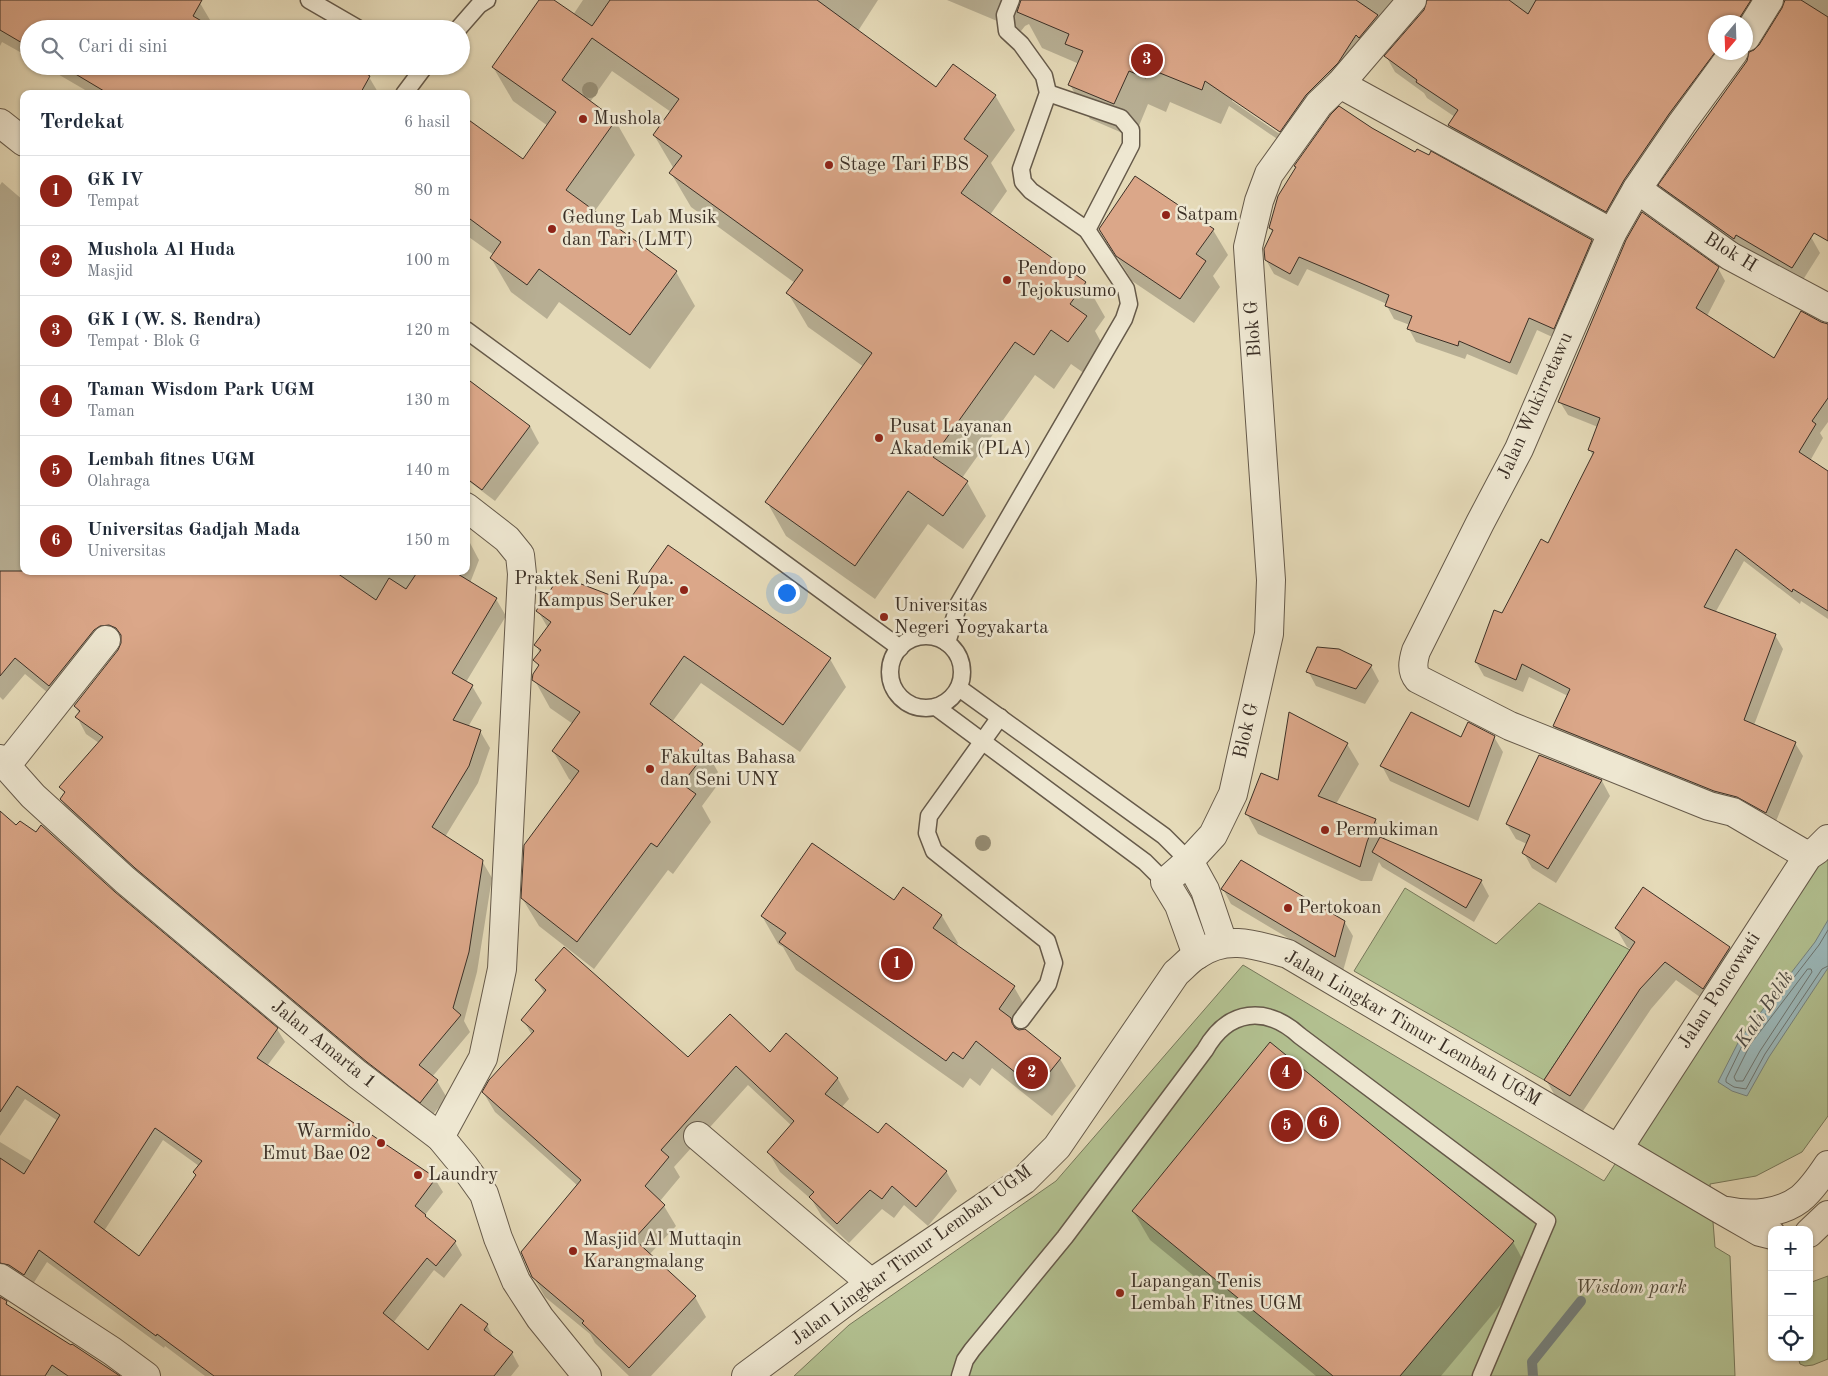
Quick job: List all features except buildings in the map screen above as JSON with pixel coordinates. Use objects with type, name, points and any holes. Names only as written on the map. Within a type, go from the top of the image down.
[{"type":"street","points":[[1412,0],[1340,84],[1612,233]]},
{"type":"street","points":[[1753,26],[1769,0]]},
{"type":"street","name":"Jalan Wukirretawu","points":[[1728,60],[1682,123],[1637,190],[1612,233],[1519,449],[1414,656],[1413,668],[1414,675],[1418,679],[1510,726],[1709,806],[1733,812],[1808,856]]},
{"type":"street","name":"Blok G","points":[[1165,882],[1190,861],[1213,835],[1232,794],[1269,634],[1271,580],[1248,247],[1254,219],[1269,174],[1319,104],[1340,84]]},
{"type":"street","points":[[0,123],[20,139]]},
{"type":"street","name":"Blok H","points":[[1637,190],[1730,256],[1828,308]]},
{"type":"street","points":[[440,1137],[483,1058],[502,969],[522,584],[520,555],[507,540],[470,510]]},
{"type":"street","points":[[3,763],[106,640]]},
{"type":"street","name":"Jalan Amarta 1","points":[[3,763],[33,796],[124,880],[357,1074],[440,1137],[484,1194],[498,1238],[516,1281],[540,1318],[587,1376]]},
{"type":"street","name":"Jalan Poncowati","points":[[1626,1154],[1808,856],[1818,850],[1828,839]]},
{"type":"street","points":[[1190,861],[1205,890],[1223,943]]},
{"type":"street","points":[[1165,882],[1179,905],[1197,955]]},
{"type":"street","name":"Jalan Lingkar Timur Lembah UGM","points":[[746,1376],[870,1283],[1024,1180],[1057,1146],[1176,974],[1197,955],[1223,943],[1249,943],[1288,954],[1718,1208],[1760,1232],[1768,1234]]},
{"type":"street","points":[[698,1136],[870,1283]]},
{"type":"street","name":"Jalan Lingkar Timur Lembah UGM","points":[[1718,1208],[1743,1213],[1759,1213],[1786,1207],[1800,1199],[1828,1165]]},
{"type":"street","points":[[1813,1229],[1828,1214]]},
{"type":"street","points":[[0,1278],[112,1351],[146,1376]]},
{"type":"lane","points":[[309,0],[343,20]]},
{"type":"lane","points":[[466,20],[479,5],[487,0]]},
{"type":"lane","points":[[947,643],[959,603],[1124,319],[1129,304],[1126,288],[1087,230],[1031,191],[1023,182],[1021,169],[1048,92],[1044,76],[1021,44],[1007,31],[1005,15],[1012,0]]},
{"type":"lane","points":[[407,90],[418,75]]},
{"type":"lane","points":[[1048,92],[1122,118],[1131,130],[1131,145],[1087,230]]},
{"type":"lane","points":[[470,333],[900,648]]},
{"type":"lane","points":[[923,636],[935,637],[947,643],[956,651],[962,663],[963,676],[959,688],[953,697],[936,707],[926,708],[912,705],[900,697],[893,686],[890,673],[892,659],[900,648],[910,640],[923,636]]},
{"type":"lane","points":[[959,688],[1164,836],[1190,861]]},
{"type":"lane","points":[[936,707],[1145,862],[1165,882]]},
{"type":"lane","points":[[1000,717],[929,816],[926,833],[934,851],[1047,941],[1054,963],[1048,984],[1021,1020]]},
{"type":"lane","points":[[960,1376],[965,1360],[972,1350],[1065,1237],[1199,1058],[1212,1037],[1224,1026],[1238,1018],[1253,1015],[1271,1017],[1288,1024],[1300,1036],[1547,1222],[1481,1376]]},
{"type":"green space","name":"Wisdom park","points":[[1828,851],[1828,1116],[1802,1152],[1756,1176],[1710,1184],[1715,1247],[1730,1256],[1735,1376],[794,1376],[849,1325],[1056,1181],[1243,965],[1604,1181],[1769,926]]},
{"type":"green space","points":[[1405,888],[1496,944],[1539,903],[1630,950],[1544,1080],[1354,971]]},
{"type":"green space","points":[[1828,1276],[1828,1359],[1805,1366],[1800,1364],[1799,1361],[1813,1361],[1813,1282]]},
{"type":"water","points":[[1828,920],[1828,968],[1769,1057],[1747,1096],[1732,1091],[1718,1082],[1740,1039],[1815,942]]},
{"type":"waterway","name":"Kali Belik","points":[[1533,1376],[1532,1362],[1581,1301]]},
{"type":"place","name":"GK I (W. S. Rendra)","points":[[1147,60]]},
{"type":"place","name":"Mushola","points":[[583,119]]},
{"type":"place","name":"Stage Tari FBS","points":[[829,165]]},
{"type":"place","name":"Satpam","points":[[1166,215]]},
{"type":"place","name":"Gedung Lab Musik dan Tari (LMT)","points":[[552,229]]},
{"type":"place","name":"Pendopo Tejokusumo","points":[[1007,280]]},
{"type":"place","name":"Pusat Layanan Akademik (PLA)","points":[[879,438]]},
{"type":"place","name":"Praktek Seni Rupa. Kampus Seruker","points":[[684,590]]},
{"type":"place","name":"Universitas Negeri Yogyakarta","points":[[884,617]]},
{"type":"place","name":"Fakultas Bahasa dan Seni UNY","points":[[650,769]]},
{"type":"place","name":"Permukiman","points":[[1325,830]]},
{"type":"place","name":"Pertokoan","points":[[1288,908]]},
{"type":"place","name":"GK IV","points":[[897,964]]},
{"type":"place","name":"Mushola Al Huda","points":[[1032,1073]]},
{"type":"place","name":"Taman Wisdom Park UGM","points":[[1286,1073]]},
{"type":"place","name":"Universitas Gadjah Mada","points":[[1323,1123]]},
{"type":"place","name":"Lembah fitnes UGM","points":[[1287,1126]]},
{"type":"place","name":"Warmido Emut Bae 02","points":[[381,1143]]},
{"type":"place","name":"Laundry","points":[[418,1175]]},
{"type":"place","name":"Masjid Al Muttaqin Karangmalang","points":[[573,1251]]},
{"type":"place","name":"Lapangan Tenis Lembah Fitnes UGM","points":[[1120,1293]]}]
